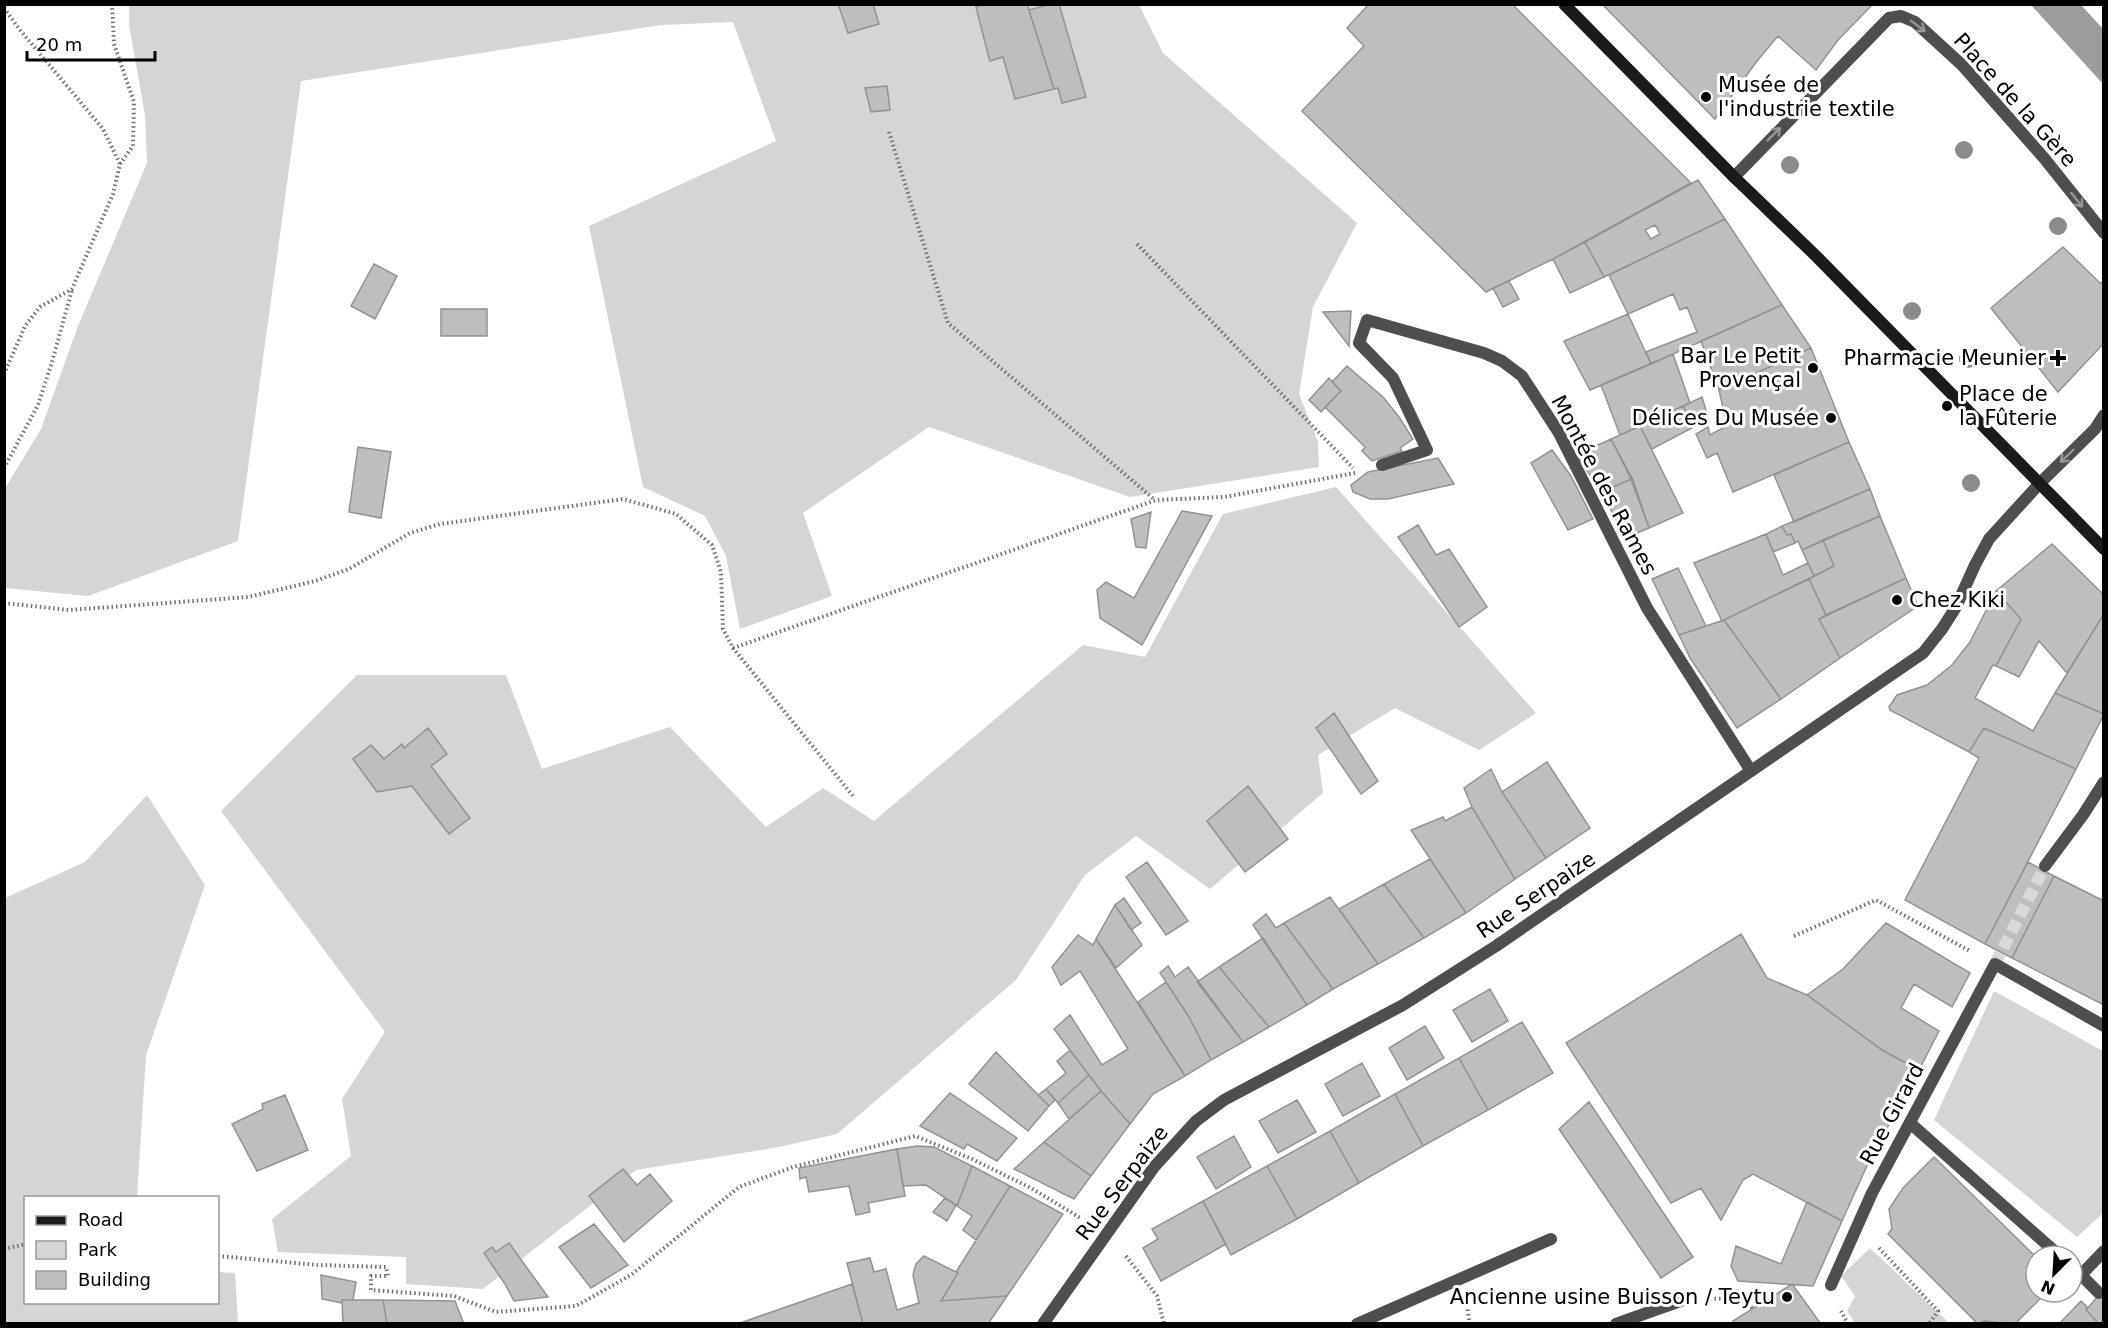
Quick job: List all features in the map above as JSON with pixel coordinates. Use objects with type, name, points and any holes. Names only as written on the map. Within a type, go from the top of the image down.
[{"type":"main road","points":[[1564,4],[1734,177],[1816,256],[2103,549]]},
{"type":"street","name":"Place de la Gère","points":[[1734,177],[1889,18],[1901,16],[1915,22],[1962,65],[2044,158],[2103,233]]},
{"type":"street","name":"Montée des Rames","points":[[1382,465],[1427,450],[1393,378],[1359,343],[1367,320],[1484,353],[1502,361],[1522,376],[1559,433],[1647,608],[1751,771]]},
{"type":"street","points":[[2040,483],[2095,429],[2103,415]]},
{"type":"street","name":"Rue Serpaize","points":[[1043,1323],[1161,1159],[1196,1121],[1224,1100],[1403,1005],[1496,946],[1923,653],[1956,607],[1989,539],[2040,483]]},
{"type":"street","points":[[2045,866],[2083,815],[2103,782]]},
{"type":"street","points":[[1995,964],[2103,1026]]},
{"type":"street","name":"Rue Girard","points":[[1831,1285],[1872,1193],[1995,964]]},
{"type":"street","points":[[1910,1123],[2046,1244]]},
{"type":"street","points":[[1357,1323],[1551,1239]]},
{"type":"street","points":[[2084,1266],[2103,1251]]},
{"type":"street","points":[[2084,1278],[2099,1293]]},
{"type":"street","points":[[1617,1323],[1683,1300]]},
{"type":"path","points":[[4,468],[38,405],[72,289],[113,194],[120,164],[133,146],[134,102],[114,44],[112,4]]},
{"type":"path","points":[[4,8],[103,129],[120,164]]},
{"type":"path","points":[[889,132],[948,323],[1156,500]]},
{"type":"path","points":[[733,648],[1156,500],[1224,497],[1357,473],[1137,244]]},
{"type":"path","points":[[4,375],[25,326],[35,313],[40,307],[72,289]]},
{"type":"path","points":[[4,603],[69,610],[248,597],[315,581],[349,569],[410,533],[440,524],[623,499],[676,514],[712,545],[721,572],[723,630],[733,648],[853,796]]},
{"type":"path","points":[[1794,936],[1876,900],[1995,964]]},
{"type":"path","points":[[219,1256],[318,1265],[386,1267],[388,1276],[370,1276],[371,1290],[454,1296],[496,1312],[576,1306],[631,1275],[740,1187],[793,1167],[915,1136],[972,1159],[1031,1188],[1107,1234],[1139,1270],[1157,1296],[1164,1323]]},
{"type":"path","points":[[1857,1226],[1938,1311],[1929,1323]]},
{"type":"path","points":[[4,1249],[24,1244]]},
{"type":"path","points":[[1743,1298],[1753,1310]]},
{"type":"path","points":[[1840,1309],[1848,1323]]},
{"type":"green space","points":[[129,5],[1139,5],[1163,53],[1357,223],[1313,307],[1299,394],[1318,442],[1319,467],[1130,497],[929,427],[803,513],[832,596],[740,629],[726,556],[705,516],[643,487],[589,226],[776,141],[733,22],[661,25],[301,81],[238,541],[88,596],[5,588],[4,490],[41,429],[78,326],[147,163],[145,115],[129,25]]},
{"type":"green space","points":[[1336,487],[1536,713],[1479,750],[1395,708],[1318,755],[1323,793],[1210,889],[1136,836],[1085,875],[1016,980],[837,1134],[779,1147],[636,1170],[483,1289],[406,1284],[406,1257],[278,1252],[272,1219],[351,1156],[342,1099],[385,1032],[221,811],[357,675],[506,675],[542,769],[670,727],[766,827],[823,788],[874,821],[1083,645],[1145,657],[1223,514]]},
{"type":"green space","points":[[147,795],[205,885],[146,1055],[137,1196],[24,1196],[24,1304],[219,1304],[219,1272],[235,1273],[238,1323],[5,1323],[5,898],[85,862]]},
{"type":"green space","points":[[1994,991],[2103,1051],[2103,1213],[2077,1237],[1934,1120]]},
{"type":"green space","points":[[1870,1248],[1949,1323],[1855,1323],[1847,1311],[1855,1296],[1841,1276]]},
{"type":"shaded area","points":[[2031,5],[2081,5],[2103,29],[2103,84]]},
{"type":"building","points":[[838,4],[873,4],[879,24],[848,33]]},
{"type":"building","points":[[983,4],[1027,4],[1054,89],[1015,99],[1003,57],[990,61],[976,7]]},
{"type":"building","points":[[1059,4],[1086,97],[1062,103],[1058,88],[1054,89],[1029,10]]},
{"type":"building","points":[[1369,4],[1512,4],[1691,183],[1553,259],[1486,292],[1302,111],[1364,46],[1347,28]]},
{"type":"building","points":[[1602,4],[1873,4],[1838,40],[1816,70],[1778,36],[1715,119]]},
{"type":"building","points":[[887,86],[890,110],[871,112],[865,88]]},
{"type":"building","points":[[1698,180],[1725,219],[1604,277],[1585,242]],"holes":[[[1655,225],[1660,234],[1651,239],[1645,230]]]},
{"type":"building","points":[[1725,219],[1782,305],[1651,364],[1646,352],[1697,332],[1687,307],[1680,310],[1673,294],[1628,314],[1609,275]]},
{"type":"building","points":[[1585,242],[1604,277],[1570,293],[1553,259]]},
{"type":"building","points":[[2063,247],[2100,283],[2104,282],[2104,343],[2058,392],[1991,308]]},
{"type":"building","points":[[374,264],[397,276],[375,319],[351,306]]},
{"type":"building","points":[[1509,281],[1519,299],[1503,307],[1493,288]]},
{"type":"building","points":[[1782,305],[1811,348],[1719,390],[1701,341]]},
{"type":"building","points":[[441,309],[487,309],[487,336],[441,336]]},
{"type":"building","points":[[1351,311],[1349,346],[1323,312]]},
{"type":"building","points":[[1628,314],[1651,364],[1590,390],[1564,341]]},
{"type":"building","points":[[1811,348],[1849,442],[1733,492],[1717,453],[1707,458],[1696,434],[1708,427],[1710,435],[1727,426],[1719,390]]},
{"type":"building","points":[[1673,354],[1690,403],[1620,435],[1601,385]]},
{"type":"building","points":[[1347,366],[1383,397],[1399,417],[1413,439],[1400,448],[1402,451],[1372,461],[1362,451],[1365,447],[1325,407],[1341,391],[1332,382]]},
{"type":"building","points":[[1329,378],[1341,391],[1321,412],[1309,400]]},
{"type":"building","points":[[1702,397],[1708,417],[1694,427],[1683,406]]},
{"type":"building","points":[[1683,406],[1694,427],[1652,449],[1640,426]]},
{"type":"building","points":[[1640,426],[1683,513],[1649,528],[1633,480],[1611,439]]},
{"type":"building","points":[[1611,439],[1631,479],[1602,492],[1576,455]]},
{"type":"building","points":[[1849,442],[1870,489],[1794,522],[1774,475]]},
{"type":"building","points":[[358,447],[391,452],[381,518],[349,512]]},
{"type":"building","points":[[1552,450],[1571,476],[1593,519],[1568,530],[1531,463]]},
{"type":"building","points":[[1438,458],[1454,484],[1388,499],[1370,499],[1353,492],[1351,485],[1368,472]]},
{"type":"building","points":[[1631,479],[1649,528],[1625,538],[1602,492]]},
{"type":"building","points":[[1870,489],[1880,516],[1802,550],[1798,541],[1795,543],[1791,534],[1787,535],[1782,526]]},
{"type":"building","points":[[1182,511],[1212,516],[1142,645],[1100,618],[1097,590],[1106,582],[1134,598]]},
{"type":"building","points":[[1151,512],[1146,548],[1136,547],[1131,519]]},
{"type":"building","points":[[1880,516],[1906,578],[1826,615],[1809,579],[1834,566],[1823,540]]},
{"type":"building","points":[[1418,525],[1436,555],[1449,549],[1487,607],[1459,627],[1398,537]]},
{"type":"building","points":[[1782,526],[1787,535],[1791,534],[1795,543],[1773,552],[1766,534]]},
{"type":"building","points":[[1766,534],[1783,575],[1808,563],[1814,576],[1722,621],[1694,563]]},
{"type":"building","points":[[1823,540],[1834,566],[1814,576],[1802,550]]},
{"type":"building","points":[[2052,544],[2104,595],[2104,614],[2067,673],[2039,641],[2019,677],[1996,666],[2021,619],[1996,591]]},
{"type":"building","points":[[1678,568],[1706,626],[1679,635],[1652,579]]},
{"type":"building","points":[[1906,578],[1918,606],[1840,658],[1819,619]]},
{"type":"building","points":[[1809,579],[1826,615],[1819,619],[1840,658],[1781,699],[1724,620]]},
{"type":"building","points":[[1996,591],[2021,619],[1996,666],[1993,665],[1975,698],[2033,731],[2055,693],[2104,714],[2076,769],[1984,728],[1969,752],[1890,710],[1889,707],[1897,695],[1927,685],[1952,665],[1970,642]]},
{"type":"building","points":[[2104,614],[2104,714],[2055,693]]},
{"type":"building","points":[[1724,620],[1781,699],[1737,728],[1690,658],[1679,635]]},
{"type":"building","points":[[1334,713],[1378,781],[1361,794],[1316,728]]},
{"type":"building","points":[[428,728],[447,754],[431,766],[470,818],[449,834],[412,786],[377,792],[353,759],[371,745],[384,759],[402,744],[404,748]]},
{"type":"building","points":[[1984,728],[2076,769],[1985,944],[1905,900],[1979,758],[1969,752]]},
{"type":"building","points":[[1547,762],[1590,828],[1546,858],[1502,792]]},
{"type":"building","points":[[1491,769],[1502,792],[1546,858],[1515,879],[1472,807],[1464,788]]},
{"type":"building","points":[[1248,786],[1288,839],[1245,872],[1207,821]]},
{"type":"building","points":[[1472,807],[1515,879],[1466,913],[1411,830],[1443,817],[1445,821]]},
{"type":"building","points":[[1430,859],[1466,913],[1424,938],[1384,884]]},
{"type":"building","points":[[1147,862],[1188,921],[1166,935],[1126,877]]},
{"type":"building","points":[[2028,862],[2054,876],[2012,958],[1985,944]]},
{"type":"building","points":[[2054,876],[2104,901],[2104,1005],[2012,958]]},
{"type":"building","points":[[1384,884],[1424,938],[1378,964],[1339,909]]},
{"type":"building","points":[[1330,897],[1378,964],[1333,989],[1284,923]]},
{"type":"building","points":[[1124,898],[1141,923],[1131,930],[1115,905]]},
{"type":"building","points":[[1115,905],[1142,945],[1116,968],[1096,939]]},
{"type":"building","points":[[1266,914],[1276,928],[1284,923],[1333,989],[1307,1005],[1253,925]]},
{"type":"building","points":[[1886,923],[1970,973],[1952,1007],[1914,984],[1901,1008],[1939,1031],[1919,1070],[1882,1050],[1807,995],[1843,969]]},
{"type":"building","points":[[1741,934],[1767,978],[1807,995],[1882,1050],[1919,1070],[1870,1159],[1842,1221],[1753,1174],[1743,1180],[1721,1220],[1701,1188],[1671,1203],[1566,1043]]},
{"type":"building","points":[[1078,935],[1093,945],[1096,939],[1185,1076],[1153,1094],[1130,1124],[1101,1091],[1054,1029],[1070,1015],[1102,1065],[1128,1049],[1080,971],[1061,985],[1052,967]]},
{"type":"building","points":[[1263,938],[1307,1005],[1269,1027],[1219,967]]},
{"type":"building","points":[[1168,966],[1175,977],[1188,967],[1243,1042],[1211,1060],[1189,1017],[1160,973]]},
{"type":"building","points":[[1219,967],[1269,1027],[1243,1042],[1197,982]]},
{"type":"building","points":[[1166,982],[1189,1017],[1211,1060],[1185,1076],[1138,1002]]},
{"type":"building","points":[[1490,989],[1508,1021],[1472,1042],[1453,1010]]},
{"type":"building","points":[[1522,1022],[1553,1073],[1488,1110],[1459,1058]]},
{"type":"building","points":[[1425,1026],[1444,1058],[1407,1080],[1389,1048]]},
{"type":"building","points":[[1070,1050],[1089,1075],[1058,1103],[1046,1089],[1066,1073],[1057,1061]]},
{"type":"building","points":[[996,1052],[1049,1106],[1028,1131],[969,1084]]},
{"type":"building","points":[[1459,1058],[1488,1110],[1423,1146],[1395,1094]]},
{"type":"building","points":[[1362,1063],[1380,1096],[1343,1116],[1325,1084]]},
{"type":"building","points":[[1089,1075],[1101,1091],[1069,1119],[1058,1103]]},
{"type":"building","points":[[1046,1089],[1055,1100],[1049,1106],[1038,1095]]},
{"type":"building","points":[[1101,1091],[1130,1124],[1091,1176],[1044,1142]]},
{"type":"building","points":[[950,1093],[1017,1138],[997,1161],[967,1144],[964,1149],[920,1126]]},
{"type":"building","points":[[1395,1094],[1423,1146],[1359,1183],[1330,1131]]},
{"type":"building","points":[[285,1095],[308,1150],[257,1171],[232,1124],[263,1109],[262,1104]]},
{"type":"building","points":[[1297,1100],[1316,1132],[1278,1153],[1259,1121]]},
{"type":"building","points":[[1589,1102],[1693,1257],[1661,1278],[1559,1129]]},
{"type":"building","points":[[1330,1131],[1359,1183],[1297,1219],[1267,1166]]},
{"type":"building","points":[[1234,1136],[1251,1167],[1216,1189],[1197,1157]]},
{"type":"building","points":[[1044,1142],[1091,1176],[1074,1199],[1014,1169]]},
{"type":"building","points":[[918,1146],[934,1147],[972,1166],[957,1206],[926,1185],[903,1186],[897,1149]]},
{"type":"building","points":[[897,1149],[905,1196],[868,1203],[870,1212],[856,1215],[849,1186],[809,1192],[806,1177],[800,1179],[799,1168]]},
{"type":"building","points":[[1934,1157],[2024,1245],[2024,1304],[2035,1304],[2015,1324],[1984,1321],[1978,1324],[1888,1234],[1892,1229],[1889,1209],[1903,1188]]},
{"type":"building","points":[[972,1166],[1010,1186],[976,1240],[963,1230],[972,1216],[957,1206]]},
{"type":"building","points":[[1267,1166],[1297,1219],[1231,1255],[1203,1201]]},
{"type":"building","points":[[623,1169],[637,1185],[650,1174],[672,1201],[624,1242],[589,1196]]},
{"type":"building","points":[[1010,1186],[1063,1214],[1007,1296],[941,1301],[958,1273],[956,1272]]},
{"type":"building","points":[[945,1198],[956,1205],[947,1221],[933,1212]]},
{"type":"building","points":[[1203,1201],[1226,1244],[1161,1281],[1143,1248],[1158,1239],[1152,1229]]},
{"type":"building","points":[[1807,1202],[1842,1221],[1813,1286],[1738,1281],[1731,1266],[1736,1246],[1781,1264]]},
{"type":"building","points":[[594,1224],[628,1265],[591,1288],[559,1247]]},
{"type":"building","points":[[509,1243],[548,1297],[514,1301],[484,1253],[492,1247],[496,1252]]},
{"type":"building","points":[[924,1256],[958,1273],[941,1301],[1007,1296],[988,1324],[863,1324],[847,1263],[870,1258],[874,1272],[886,1269],[897,1310],[919,1303],[913,1275],[916,1264]]},
{"type":"building","points":[[321,1275],[356,1282],[353,1300],[342,1300],[342,1303],[322,1299]]},
{"type":"building","points":[[852,1284],[863,1324],[740,1324],[740,1323]]},
{"type":"building","name":"Ancienne usine Buisson / Teytu","points":[[1792,1284],[1821,1324],[1735,1324],[1733,1321]]},
{"type":"building","points":[[2104,1289],[2104,1324],[2099,1324],[2086,1310]]},
{"type":"building","points":[[342,1300],[383,1300],[387,1324],[343,1324]]},
{"type":"building","points":[[383,1300],[455,1301],[464,1324],[387,1324]]},
{"type":"building","points":[[2078,1304],[2084,1304],[2087,1307],[2086,1310],[2099,1324],[2059,1324]]},
{"type":"tunnel","points":[[1995,964],[2045,866]]},
{"type":"place","name":"Musée de l'industrie textile","points":[[1706,97]]},
{"type":"place","name":"Pharmacie Meunier","points":[[2058,358]]},
{"type":"place","name":"Bar Le Petit Provençal","points":[[1813,368]]},
{"type":"place","name":"Place de la Fûterie","points":[[1947,406]]},
{"type":"place","name":"Délices Du Musée","points":[[1831,418]]},
{"type":"place","name":"Chez Kiki","points":[[1897,600]]},
{"type":"place","name":"Ancienne usine Buisson / Teytu","points":[[1787,1297]]}]
